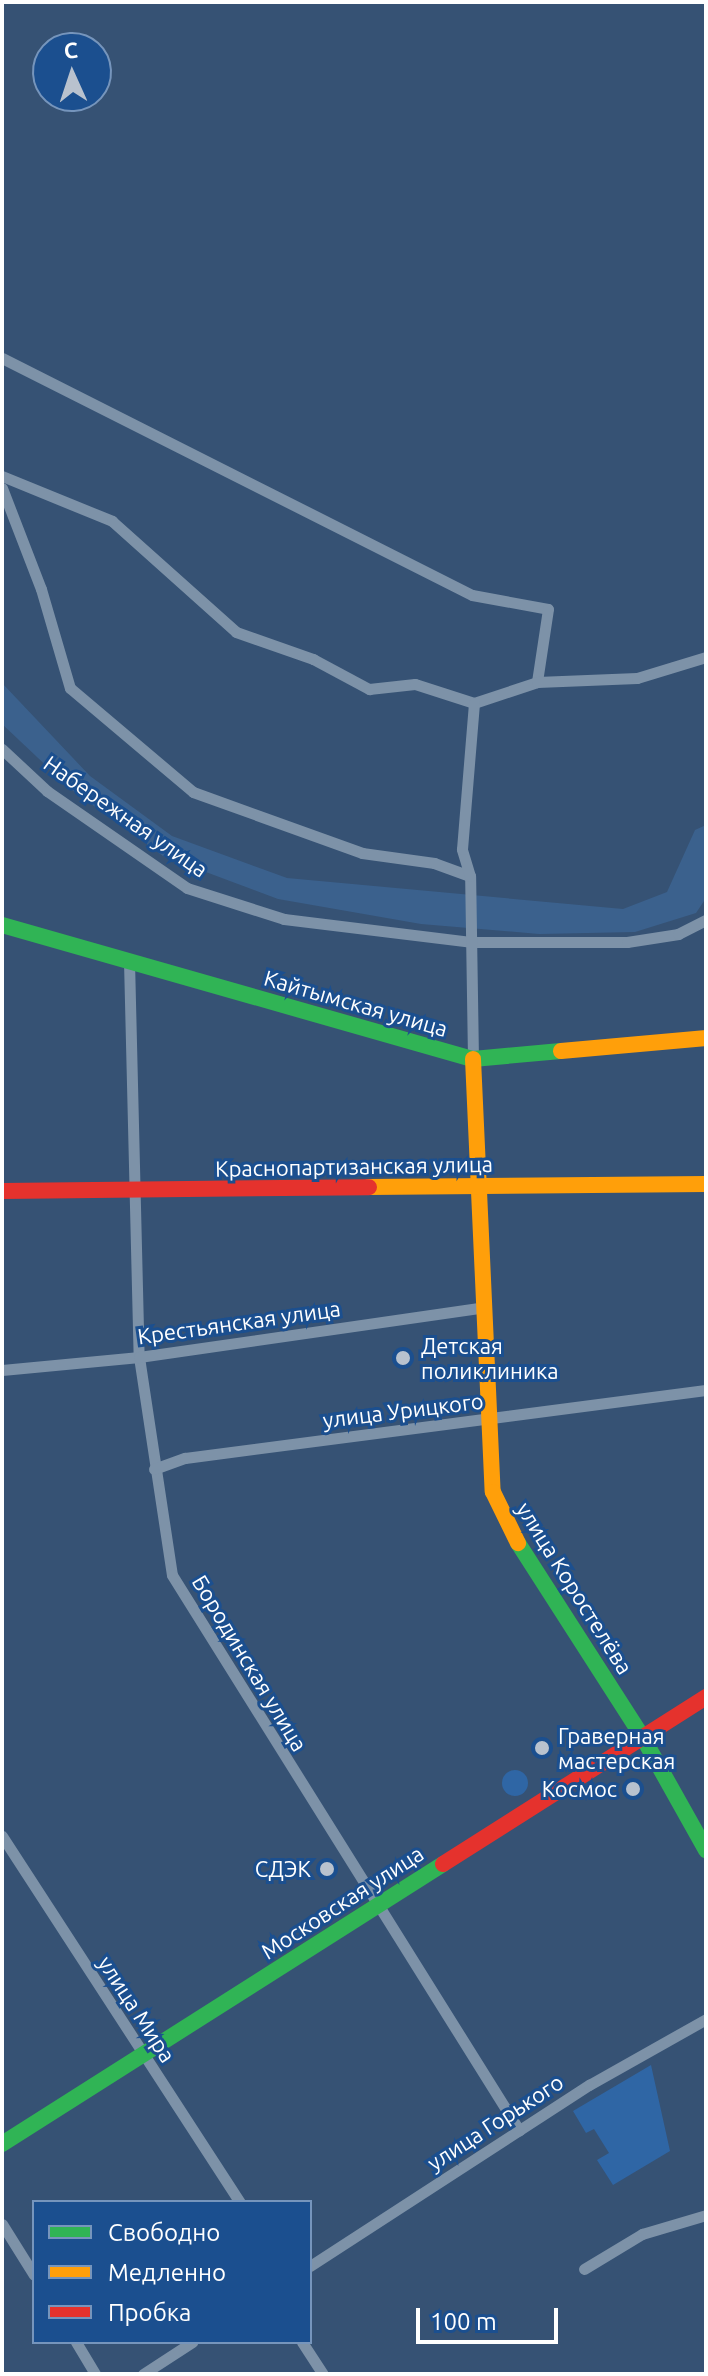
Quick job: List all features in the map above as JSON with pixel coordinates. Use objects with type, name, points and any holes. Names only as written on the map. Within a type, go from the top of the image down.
[{"type":"street","points":[[2,358],[472,595],[548,609],[537,682]]},
{"type":"street","points":[[2,476],[112,521],[236,632],[313,659],[369,689],[415,684],[474,703],[537,682],[637,678],[706,657]]},
{"type":"street","points":[[2,488],[41,589],[70,688],[193,792],[362,853],[434,863],[470,876]]},
{"type":"street","name":"улица Коростелёва","points":[[474,703],[462,849],[470,876],[481,1308],[487,1420],[498,1508],[642,1736],[706,1850]]},
{"type":"street","name":"Набережная улица","points":[[2,749],[47,791],[187,888],[284,919],[471,942],[627,942],[678,934],[706,920]]},
{"type":"street","name":"Кайтымская улица","points":[[2,925],[473,1059],[706,1038]]},
{"type":"street","name":"Бородинская улица","points":[[129,961],[139,1357],[172,1575],[375,1906],[519,2130]]},
{"type":"street","name":"Краснопартизанская улица","points":[[2,1191],[706,1184]]},
{"type":"street","name":"Крестьянская улица","points":[[2,1370],[139,1357],[481,1308]]},
{"type":"street","name":"улица Урицкого","points":[[154,1469],[185,1458],[706,1390]]},
{"type":"street","name":"Московская улица","points":[[2,2144],[706,1697]]},
{"type":"street","name":"улица Мира","points":[[2,1836],[239,2200]]},
{"type":"street","name":"улица Горького","points":[[312,2265],[674,2033],[706,2019]]},
{"type":"street","points":[[584,2269],[642,2234],[706,2215]]},
{"type":"street","points":[[2,2224],[32,2272]]},
{"type":"street","points":[[77,2344],[95,2374]]},
{"type":"street","points":[[143,2374],[189,2344]]},
{"type":"street","points":[[303,2344],[323,2374]]},
{"type":"shaded area","points":[[2,683],[90,776],[172,836],[287,878],[623,909],[667,892],[695,830],[706,825],[706,898],[696,913],[635,932],[539,934],[421,924],[278,899],[163,856],[72,790],[2,724]]},
{"type":"shaded area","points":[[515,1770],[524,1774],[528,1783],[524,1792],[515,1796],[506,1792],[502,1783],[506,1774]]},
{"type":"shaded area","points":[[651,2065],[670,2151],[613,2185],[597,2160],[609,2153],[594,2129],[586,2133],[573,2111]]},
{"type":"traffic: fast","points":[[2,925],[473,1059],[561,1051]]},
{"type":"traffic: fast","points":[[518,1543],[642,1736],[706,1850]]},
{"type":"traffic: fast","points":[[2,2144],[443,1864]]},
{"type":"traffic: slow","points":[[561,1051],[706,1038]]},
{"type":"traffic: slow","points":[[473,1059],[493,1492],[518,1543]]},
{"type":"traffic: slow","points":[[369,1187],[706,1184]]},
{"type":"traffic: jam","points":[[2,1191],[369,1187]]},
{"type":"traffic: jam","points":[[443,1864],[706,1697]]},
{"type":"place","name":"Детская поликлиника","points":[[403,1358]]},
{"type":"place","name":"Граверная мастерская","points":[[542,1748]]},
{"type":"place","name":"Космос","points":[[633,1789]]},
{"type":"place","name":"СДЭК","points":[[327,1869]]}]
